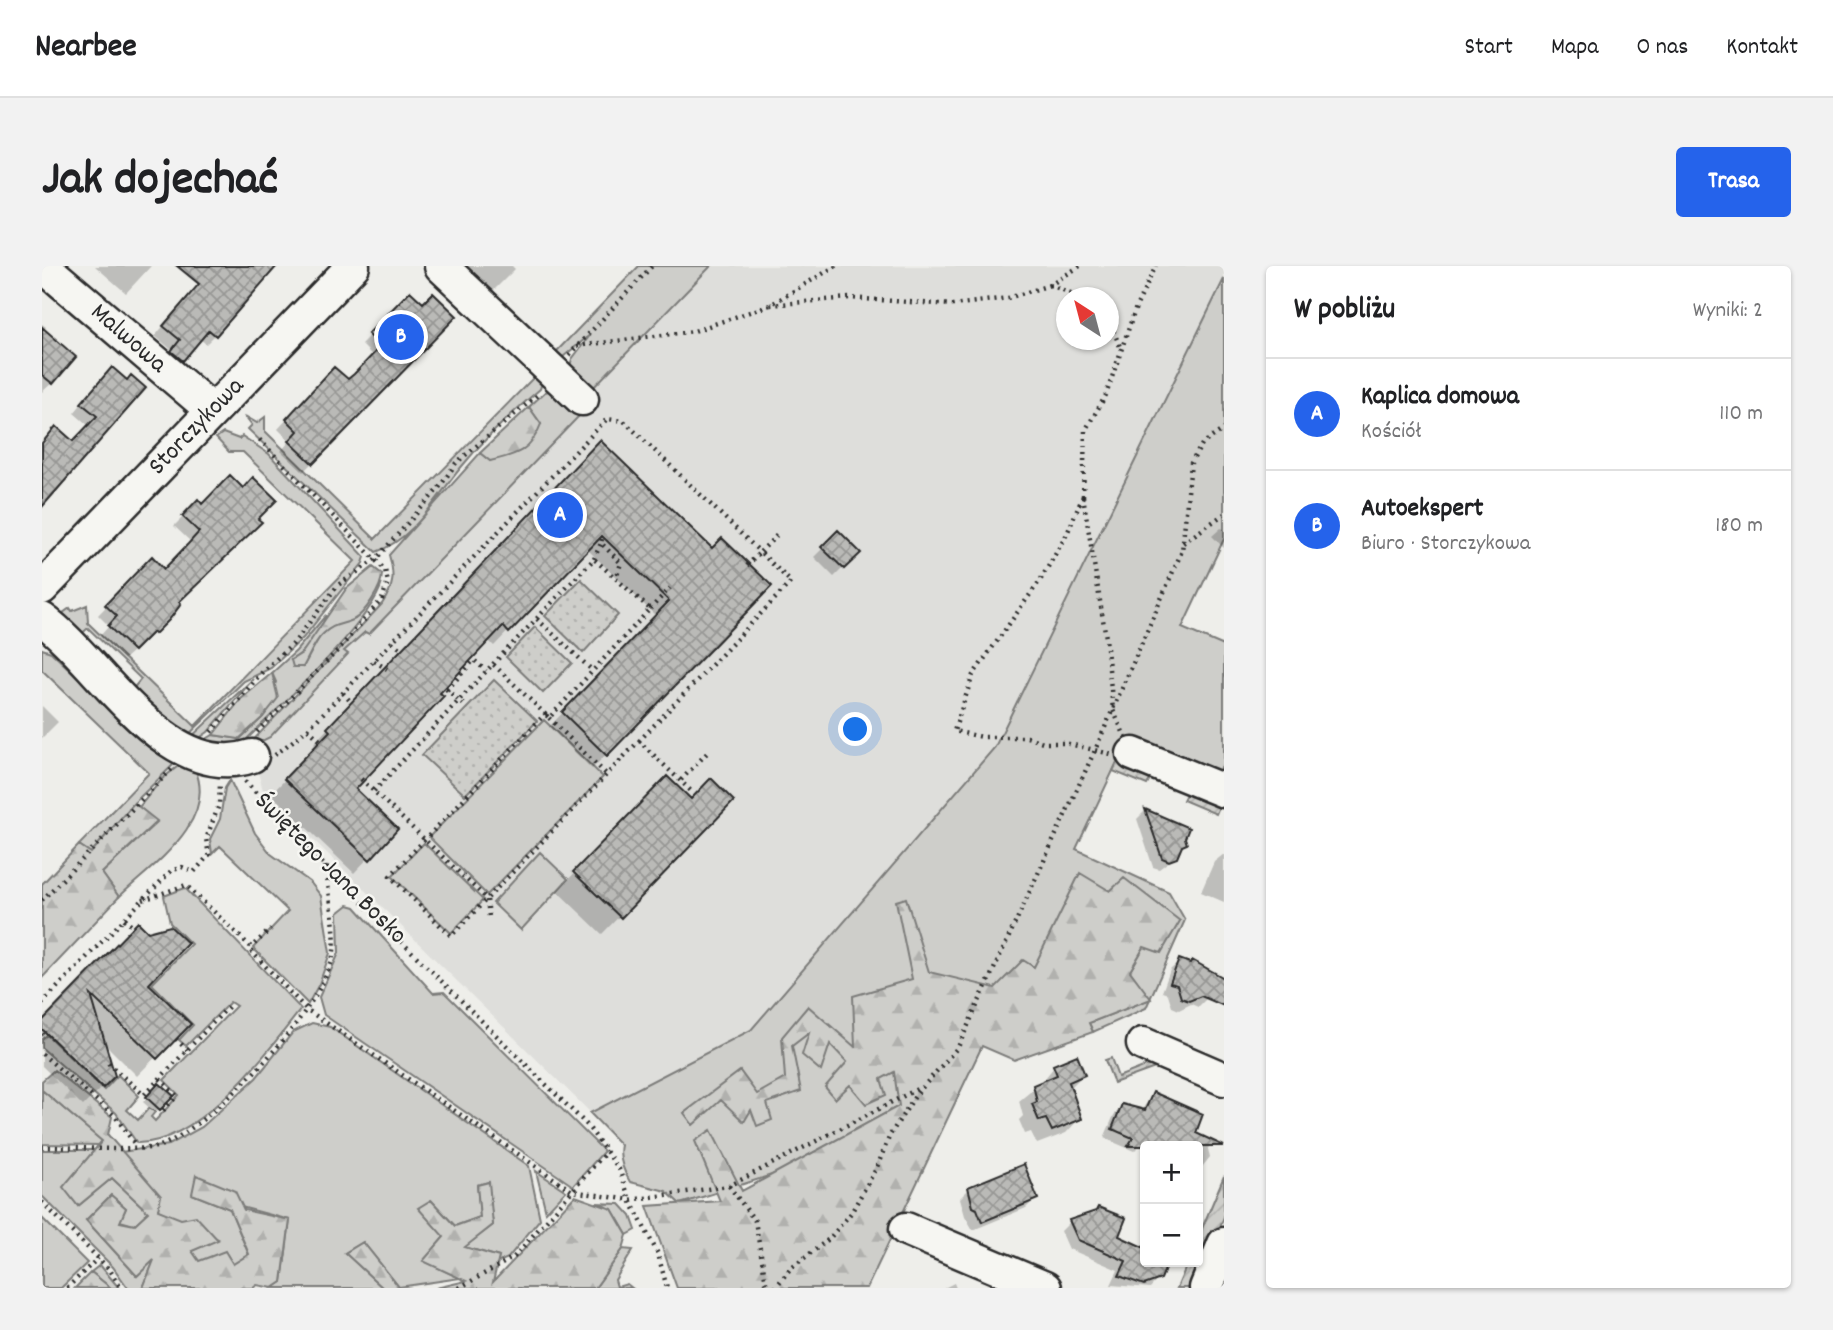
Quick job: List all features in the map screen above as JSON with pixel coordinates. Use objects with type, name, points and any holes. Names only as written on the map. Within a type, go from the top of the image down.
[{"type":"street","name":"Malwowa","points":[[43,266],[213,411]]},
{"type":"street","name":"Storczykowa","points":[[42,588],[353,266]]},
{"type":"street","points":[[440,266],[582,399]]},
{"type":"street","points":[[42,619],[141,719],[189,750],[244,762]]},
{"type":"street","points":[[1133,754],[1224,791]]},
{"type":"street","points":[[1143,1044],[1224,1079]]},
{"type":"street","points":[[906,1229],[1045,1288]]},
{"type":"street","points":[[1206,1288],[1224,1244]]},
{"type":"path","points":[[42,901],[189,750],[210,734],[264,670],[293,644],[338,585],[375,560],[439,488],[456,463],[549,385],[552,372],[652,266]]},
{"type":"path","points":[[577,346],[694,331],[770,304],[836,266]]},
{"type":"path","points":[[770,304],[849,298],[953,305],[1008,298],[1050,285],[1080,266]]},
{"type":"path","points":[[1083,496],[1067,534],[1041,579],[973,675],[954,731],[982,737],[1027,737],[1046,743],[1096,748],[1115,755],[1133,754],[1114,710],[1110,663],[1083,496],[1085,431],[1106,395],[1154,267]]},
{"type":"path","points":[[1050,285],[1056,287]]},
{"type":"path","points":[[1119,342],[1122,349]]},
{"type":"path","points":[[308,729],[612,417],[624,421],[791,582],[451,936],[390,876],[593,671],[670,588]]},
{"type":"path","points":[[775,1288],[790,1269],[829,1239],[851,1213],[877,1167],[890,1135],[925,1085],[958,1047],[1114,710],[1182,551],[1191,463],[1202,444],[1224,429]]},
{"type":"path","points":[[42,1003],[171,871],[182,867],[194,872],[209,855],[206,839],[219,804],[221,781],[244,762],[240,750],[340,648],[382,598],[388,582],[385,570],[259,439]]},
{"type":"path","points":[[1182,544],[1224,514]]},
{"type":"path","points":[[744,569],[780,532]]},
{"type":"path","points":[[374,791],[594,559],[601,541],[621,563],[616,579]]},
{"type":"path","points":[[594,559],[650,609]]},
{"type":"path","points":[[573,569],[579,575]]},
{"type":"path","points":[[537,619],[593,671]]},
{"type":"path","points":[[392,642],[401,649]]},
{"type":"path","points":[[466,707],[446,689],[474,660],[486,671]]},
{"type":"path","points":[[374,661],[387,669]]},
{"type":"path","points":[[493,664],[606,774]]},
{"type":"path","points":[[343,693],[351,702]]},
{"type":"path","points":[[639,741],[691,790]]},
{"type":"path","points":[[681,780],[707,753]]},
{"type":"path","name":"Świętego Jana Bosko","points":[[244,762],[248,787],[587,1125],[619,1169],[630,1200],[657,1254],[667,1288]]},
{"type":"path","points":[[361,779],[487,898],[489,917]]},
{"type":"path","points":[[42,1147],[158,1147],[200,1123],[257,1071],[318,992],[334,951],[325,866]]},
{"type":"path","points":[[142,900],[186,884],[251,947],[271,929]]},
{"type":"path","points":[[124,919],[133,928]]},
{"type":"path","points":[[251,951],[306,1009],[572,1191],[630,1200],[729,1186],[925,1085]]},
{"type":"path","points":[[108,1063],[144,1095],[231,1004]]},
{"type":"path","points":[[176,1039],[187,1050]]},
{"type":"path","points":[[42,1054],[115,1116],[136,1147]]},
{"type":"path","points":[[160,1079],[177,1096],[160,1113]]},
{"type":"path","points":[[459,1288],[514,1257],[607,1151]]},
{"type":"path","points":[[729,1186],[755,1221],[766,1288]]},
{"type":"path","points":[[42,1202],[97,1258],[121,1288]]},
{"type":"path","points":[[67,1288],[97,1258]]},
{"type":"shaded area","points":[[711,266],[1224,266],[1224,279],[995,747],[751,1031],[590,1112],[263,790],[250,744]]},
{"type":"green space","points":[[454,266],[465,266],[555,353],[639,266],[711,266],[588,393],[568,373],[572,359],[591,334],[558,361]]},
{"type":"green space","points":[[1224,279],[1224,539],[1182,628],[1224,646],[1224,765],[1214,776],[1128,739],[1076,849],[1169,892],[1185,920],[1150,999],[1130,971],[1144,947],[1180,921],[1033,967],[1022,961],[952,1108],[899,1106],[775,1174],[680,1204],[666,1191],[630,1182],[622,1164],[621,1145],[590,1113],[751,1030],[995,747]]},
{"type":"green space","points":[[535,376],[544,376],[540,389],[481,445],[403,537],[376,552],[248,429],[252,425],[245,416],[257,423],[265,417],[265,431],[375,539]]},
{"type":"green space","points":[[556,389],[579,416],[369,634],[365,632],[344,651],[348,654],[270,737],[244,750],[382,604],[392,581],[389,555],[480,453],[490,461],[541,424],[529,407],[545,392]]},
{"type":"green space","points":[[529,407],[541,424],[527,446],[515,454],[490,461],[480,453]]},
{"type":"green space","points":[[223,433],[239,439],[242,436],[269,454],[365,557],[303,638],[271,668],[244,681],[184,739],[132,690],[141,679],[88,628],[77,638],[59,616],[70,608],[72,611],[87,605],[88,623],[195,726],[355,561],[243,452],[229,452],[216,438]]},
{"type":"green space","points":[[373,567],[382,574],[376,593],[367,606],[358,617],[327,631],[317,641],[303,667],[293,667],[291,660],[302,653],[346,589]]},
{"type":"green space","points":[[581,579],[618,615],[583,653],[545,616]]},
{"type":"green space","points":[[382,583],[374,601],[340,645],[237,749],[198,744],[213,735],[240,739],[263,717],[276,682],[272,673],[296,651],[326,615],[313,640],[291,660],[303,667],[320,636],[335,624],[355,619]]},
{"type":"green space","points":[[535,627],[572,663],[543,693],[506,657]]},
{"type":"green space","points":[[42,649],[51,652],[135,731],[176,762],[134,803],[91,853],[79,845],[149,773],[42,670]]},
{"type":"green space","points":[[272,673],[278,698],[263,717],[239,739],[213,735],[241,699]]},
{"type":"green space","points":[[253,679],[208,732],[195,741],[189,739]]},
{"type":"green space","points":[[494,680],[537,721],[465,795],[422,755]]},
{"type":"green space","points":[[544,720],[603,777],[487,895],[429,837]]},
{"type":"green space","points":[[1118,760],[1147,772],[1150,780],[1147,785],[1113,771]]},
{"type":"green space","points":[[182,763],[195,769],[200,788],[197,807],[190,824],[164,856],[119,897],[102,873],[157,822],[139,807],[162,779]]},
{"type":"green space","points":[[230,780],[255,833],[271,854],[310,882],[321,896],[330,953],[319,984],[308,1004],[253,948],[288,911],[220,846],[212,854],[210,839],[220,819],[225,788]]},
{"type":"green space","points":[[1189,788],[1221,802],[1216,814],[1183,800]]},
{"type":"green space","points":[[134,803],[157,821],[102,873],[119,897],[42,978],[42,884],[79,845],[91,853]]},
{"type":"green space","points":[[424,843],[483,900],[451,933],[392,876]]},
{"type":"green space","points":[[540,852],[568,879],[521,930],[493,903]]},
{"type":"green space","points":[[1080,873],[1110,891],[1124,878],[1180,921],[1161,953],[1144,947],[1130,971],[1151,999],[1089,1023],[1093,1032],[1014,1060],[982,1046],[867,1288],[677,1288],[647,1206],[720,1201],[695,1141],[711,1130],[742,1191],[899,1106],[894,1072],[881,1079],[886,1095],[866,1104],[850,1085],[835,1099],[825,1087],[847,1062],[830,1044],[821,1071],[802,1055],[809,1033],[792,1046],[801,1091],[767,1103],[772,1120],[757,1126],[751,1110],[744,1122],[721,1100],[693,1125],[684,1113],[740,1071],[757,1094],[785,1078],[782,1037],[808,1006],[855,1047],[853,996],[912,979],[896,901],[906,898],[929,972],[995,988],[1023,960],[1034,967]]},
{"type":"green space","points":[[185,888],[301,1009],[250,1071],[207,1113],[184,1129],[160,1139],[137,1143],[116,1113],[42,1048],[42,1039],[47,1035],[104,1090],[118,1075],[139,1096],[127,1110],[138,1120],[149,1108],[155,1112],[151,1117],[155,1121],[179,1095],[164,1080],[236,1006],[230,1002],[186,1046],[179,1040],[193,1025],[152,984],[191,944],[170,923],[164,896]]},
{"type":"green space","points":[[348,905],[355,907],[433,993],[444,992],[604,1151],[573,1186],[324,1015],[319,997],[339,953],[338,913]]},
{"type":"green space","points":[[1150,999],[1146,1008],[1093,1032],[1089,1023]]},
{"type":"green space","points":[[312,1023],[330,1027],[529,1166],[540,1219],[508,1258],[497,1263],[499,1257],[464,1247],[493,1225],[488,1182],[477,1185],[480,1217],[455,1226],[431,1200],[444,1237],[424,1261],[460,1278],[399,1287],[363,1242],[345,1253],[383,1288],[273,1288],[282,1282],[290,1220],[192,1194],[230,1209],[249,1255],[233,1265],[199,1261],[191,1251],[218,1239],[158,1210],[121,1152],[169,1145],[202,1127],[256,1078],[293,1032]]},
{"type":"green space","points":[[1111,1058],[1118,1077],[1156,1062],[1155,1068],[1114,1083],[1105,1060]]},
{"type":"green space","points":[[54,1070],[112,1117],[108,1135],[161,1196],[158,1210],[181,1219],[196,1216],[218,1240],[192,1251],[199,1261],[225,1251],[233,1264],[249,1254],[230,1209],[192,1194],[196,1175],[235,1191],[244,1210],[290,1220],[282,1282],[273,1288],[257,1285],[253,1288],[143,1288],[154,1260],[137,1276],[86,1220],[111,1195],[126,1208],[120,1222],[134,1225],[148,1212],[112,1178],[78,1206],[63,1187],[102,1141],[42,1090],[42,1081]]},
{"type":"green space","points":[[42,1090],[102,1141],[99,1145],[42,1144]]},
{"type":"green space","points":[[42,1150],[95,1150],[64,1187],[78,1206],[112,1178],[148,1212],[134,1225],[120,1221],[126,1208],[111,1195],[86,1220],[137,1276],[155,1258],[143,1288],[128,1288],[113,1267],[42,1196]]},
{"type":"green space","points":[[536,1171],[566,1191],[546,1212]]},
{"type":"green space","points":[[1224,1176],[1224,1217],[1195,1288],[1177,1288],[1186,1267],[1203,1267],[1203,1226]]},
{"type":"green space","points":[[489,1182],[493,1225],[465,1247],[499,1257],[493,1282],[575,1196],[612,1209],[627,1235],[623,1249],[595,1288],[436,1288],[466,1281],[423,1261],[444,1237],[418,1208],[431,1200],[455,1226],[480,1217],[477,1185]]},
{"type":"green space","points":[[596,1203],[620,1204],[631,1216],[636,1230],[627,1235],[612,1209]]},
{"type":"green space","points":[[42,1218],[87,1263],[61,1288],[42,1288]]},
{"type":"green space","points":[[363,1242],[400,1288],[383,1288],[345,1253]]},
{"type":"green space","points":[[623,1249],[633,1250],[615,1280],[617,1287],[627,1284],[632,1288],[595,1288]]},
{"type":"green space","points":[[100,1265],[119,1288],[111,1288],[91,1272]]},
{"type":"green space","points":[[91,1272],[111,1288],[75,1288]]},
{"type":"building","points":[[177,266],[277,266],[216,336],[209,330],[183,361],[171,351],[180,340],[163,326],[199,284]]},
{"type":"building","points":[[410,291],[423,303],[433,293],[457,316],[313,464],[289,441],[298,431],[286,419],[334,367],[348,379],[354,374],[381,346],[368,334]]},
{"type":"building","points":[[42,327],[76,357],[53,384],[42,375]]},
{"type":"building","points":[[112,367],[127,380],[131,375],[146,388],[42,507],[42,443],[56,426],[73,441],[97,416],[81,403]]},
{"type":"building","points":[[600,440],[712,548],[722,538],[772,586],[607,756],[562,712],[669,601],[602,536],[509,633],[503,626],[440,693],[444,696],[356,789],[398,829],[370,860],[284,779],[330,731],[327,728]]},
{"type":"building","points":[[230,475],[243,488],[253,477],[277,500],[258,519],[262,522],[179,602],[181,604],[169,620],[134,651],[108,626],[117,616],[105,605],[152,556],[164,569],[199,532],[182,516],[198,499],[202,504]]},
{"type":"building","points":[[838,530],[861,553],[844,569],[821,547]]},
{"type":"building","points":[[667,776],[691,799],[711,778],[734,801],[621,918],[573,872]]},
{"type":"building","points":[[1145,809],[1189,828],[1185,838],[1187,844],[1182,846],[1177,858],[1169,861],[1162,858]]},
{"type":"building","points":[[138,922],[148,932],[170,926],[188,943],[149,984],[191,1024],[157,1059],[91,995],[115,1076],[103,1088],[42,1029],[42,1021]]},
{"type":"building","points":[[1179,959],[1190,963],[1192,960],[1224,978],[1224,1006],[1201,996],[1189,1001],[1181,998],[1177,985],[1170,983]]},
{"type":"building","points":[[1077,1055],[1085,1075],[1069,1082],[1082,1119],[1052,1131],[1046,1119],[1039,1121],[1032,1104],[1037,1102],[1033,1085],[1057,1075],[1053,1065]]},
{"type":"building","points":[[159,1083],[174,1096],[160,1110],[146,1097]]},
{"type":"building","points":[[1153,1092],[1203,1114],[1196,1133],[1224,1146],[1203,1146],[1203,1141],[1140,1141],[1140,1146],[1128,1146],[1133,1138],[1112,1129],[1122,1104],[1145,1110]]},
{"type":"building","points":[[1024,1164],[1038,1199],[982,1222],[977,1209],[973,1207],[968,1187]]},
{"type":"building","points":[[1098,1207],[1126,1218],[1119,1236],[1140,1246],[1140,1267],[1166,1267],[1161,1279],[1144,1285],[1119,1276],[1126,1261],[1078,1240],[1069,1220],[1096,1211]]},
{"type":"place","name":"Autoekspert","points":[[401,337]]},
{"type":"place","name":"Kaplica domowa","points":[[560,515]]}]
